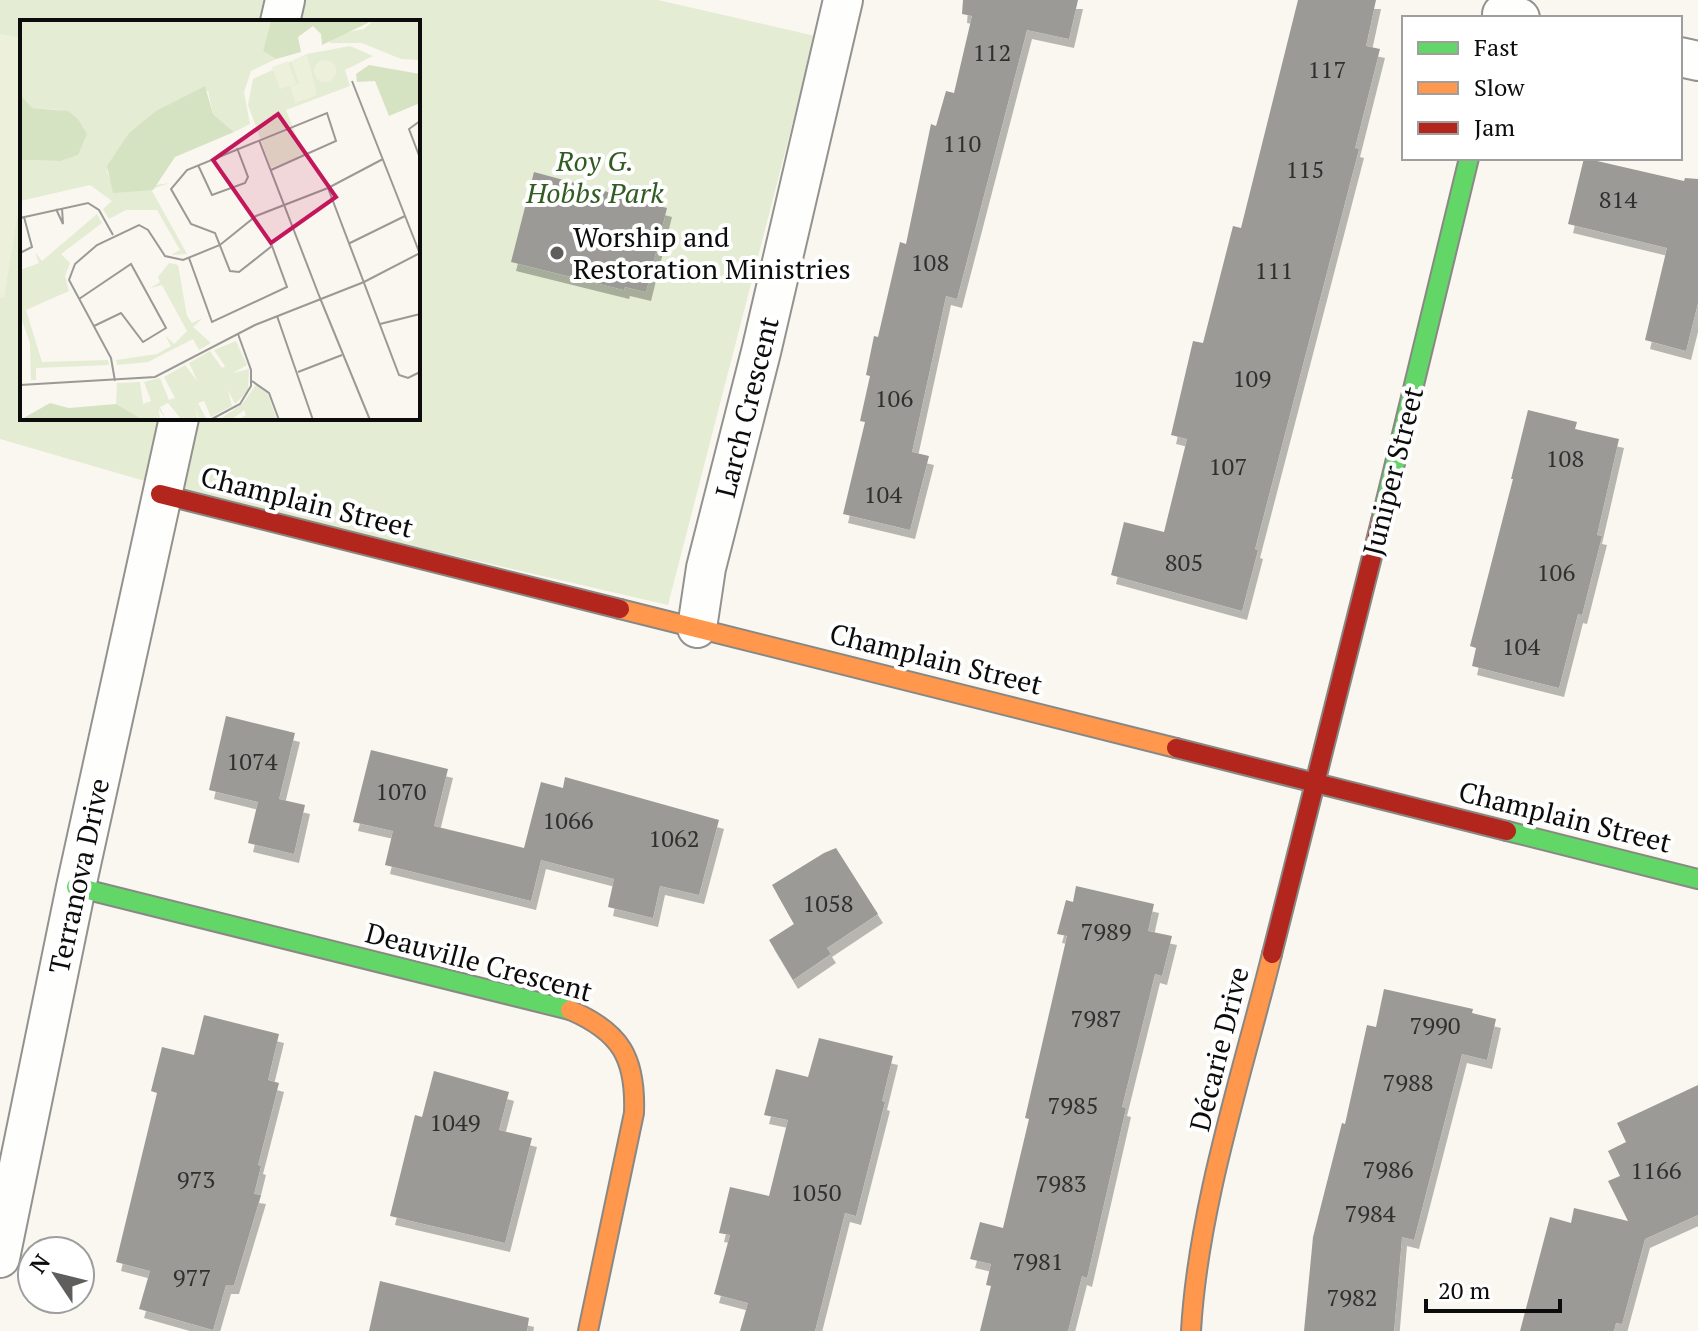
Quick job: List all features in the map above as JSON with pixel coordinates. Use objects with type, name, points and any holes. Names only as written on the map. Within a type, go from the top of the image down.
[{"type":"street","points":[[280,20],[285,0]]},
{"type":"street","name":"Larch Crescent","points":[[697,628],[706,568],[761,352],[843,0]]},
{"type":"street","name":"Juniper Street","points":[[1315,784],[1469,160]]},
{"type":"street","points":[[160,494],[178,420]]},
{"type":"street","name":"Champlain Street","points":[[160,494],[1698,879]]},
{"type":"street","name":"Terranova Drive","points":[[0,1258],[160,494]]},
{"type":"street","name":"Décarie Drive","points":[[1191,1331],[1194,1279],[1216,1176],[1315,784]]},
{"type":"street","name":"Deauville Crescent","points":[[76,887],[572,1011],[604,1026],[628,1053],[636,1084],[634,1113],[588,1331]]},
{"type":"green space","points":[[0,0],[278,0],[273,20],[20,20],[20,420],[178,420],[162,486],[0,439]]},
{"type":"green space","name":"Roy G. Hobbs Park","points":[[297,0],[658,0],[815,36],[668,605],[180,492],[195,420],[420,420],[420,20],[292,20]]},
{"type":"green space","points":[[0,34],[20,38],[20,201],[4,298],[0,297]]},
{"type":"building","points":[[963,0],[1078,0],[1069,39],[1027,30],[957,299],[946,296],[912,452],[929,456],[910,530],[843,514],[865,422],[860,421],[870,376],[866,375],[874,336],[878,337],[900,242],[906,244],[931,124],[936,126],[946,91],[954,93],[972,16],[962,14]]},
{"type":"building","points":[[1298,0],[1376,0],[1366,46],[1380,49],[1355,148],[1359,149],[1255,549],[1258,550],[1242,611],[1111,575],[1124,522],[1164,532],[1187,439],[1171,435],[1193,341],[1203,343],[1233,226],[1241,228]]},
{"type":"building","points":[[1584,160],[1684,181],[1685,178],[1698,179],[1698,303],[1686,351],[1645,340],[1667,248],[1568,224]]},
{"type":"building","points":[[534,172],[667,208],[646,292],[625,287],[624,290],[511,262]]},
{"type":"building","points":[[1528,410],[1577,422],[1575,429],[1619,439],[1597,535],[1602,536],[1559,688],[1472,666],[1476,648],[1470,646]]},
{"type":"building","points":[[226,716],[295,733],[279,799],[305,805],[294,854],[248,843],[258,802],[209,790]]},
{"type":"building","points":[[371,750],[448,769],[434,826],[524,848],[541,782],[563,788],[565,777],[719,820],[699,895],[660,886],[653,918],[608,907],[614,879],[541,860],[531,901],[385,865],[393,831],[353,822]]},
{"type":"building","points":[[836,848],[878,914],[827,948],[831,954],[793,980],[769,940],[794,924],[772,885]]},
{"type":"building","points":[[1076,886],[1154,904],[1148,931],[1172,936],[1162,976],[1155,974],[1122,1107],[1126,1108],[1087,1278],[1082,1276],[1068,1331],[980,1331],[991,1286],[986,1285],[991,1264],[970,1259],[980,1222],[1003,1228],[1067,936],[1057,934],[1066,900],[1073,902]]},
{"type":"building","points":[[1384,989],[1473,1009],[1472,1013],[1496,1019],[1487,1060],[1462,1054],[1414,1240],[1402,1237],[1394,1331],[1304,1331],[1313,1237],[1342,1123],[1345,1124],[1367,1025],[1376,1027]]},
{"type":"building","points":[[204,1015],[279,1034],[268,1080],[279,1083],[258,1165],[261,1166],[254,1194],[261,1195],[234,1285],[226,1285],[213,1330],[139,1309],[150,1271],[116,1262],[157,1093],[151,1091],[162,1047],[194,1055]]},
{"type":"building","points":[[819,1038],[893,1056],[882,1101],[885,1102],[856,1216],[845,1213],[815,1331],[740,1331],[748,1303],[714,1294],[730,1235],[719,1233],[730,1187],[769,1196],[788,1120],[764,1115],[776,1069],[808,1077]]},
{"type":"building","points":[[434,1071],[509,1092],[499,1130],[532,1138],[505,1243],[390,1216],[415,1115],[422,1117]]},
{"type":"building","points":[[1698,1085],[1698,1215],[1645,1239],[1622,1324],[1616,1323],[1614,1331],[1520,1331],[1550,1217],[1571,1223],[1574,1208],[1628,1221],[1608,1181],[1620,1176],[1608,1151],[1626,1142],[1617,1123]]},
{"type":"building","points":[[380,1281],[529,1318],[527,1331],[369,1331]]},
{"type":"traffic: fast","points":[[1381,521],[1469,160]]},
{"type":"traffic: fast","points":[[1507,831],[1698,879]]},
{"type":"traffic: fast","points":[[76,887],[570,1010]]},
{"type":"traffic: slow","points":[[620,609],[1176,748]]},
{"type":"traffic: slow","points":[[1191,1331],[1195,1284],[1212,1189],[1272,954]]},
{"type":"traffic: slow","points":[[570,1010],[602,1028],[622,1049],[628,1062],[634,1094],[634,1113],[588,1331]]},
{"type":"traffic: jam","points":[[160,494],[620,609]]},
{"type":"traffic: jam","points":[[1272,954],[1381,521]]},
{"type":"traffic: jam","points":[[1176,748],[1507,831]]},
{"type":"place","name":"Worship and Restoration Ministries","points":[[557,253]]}]
